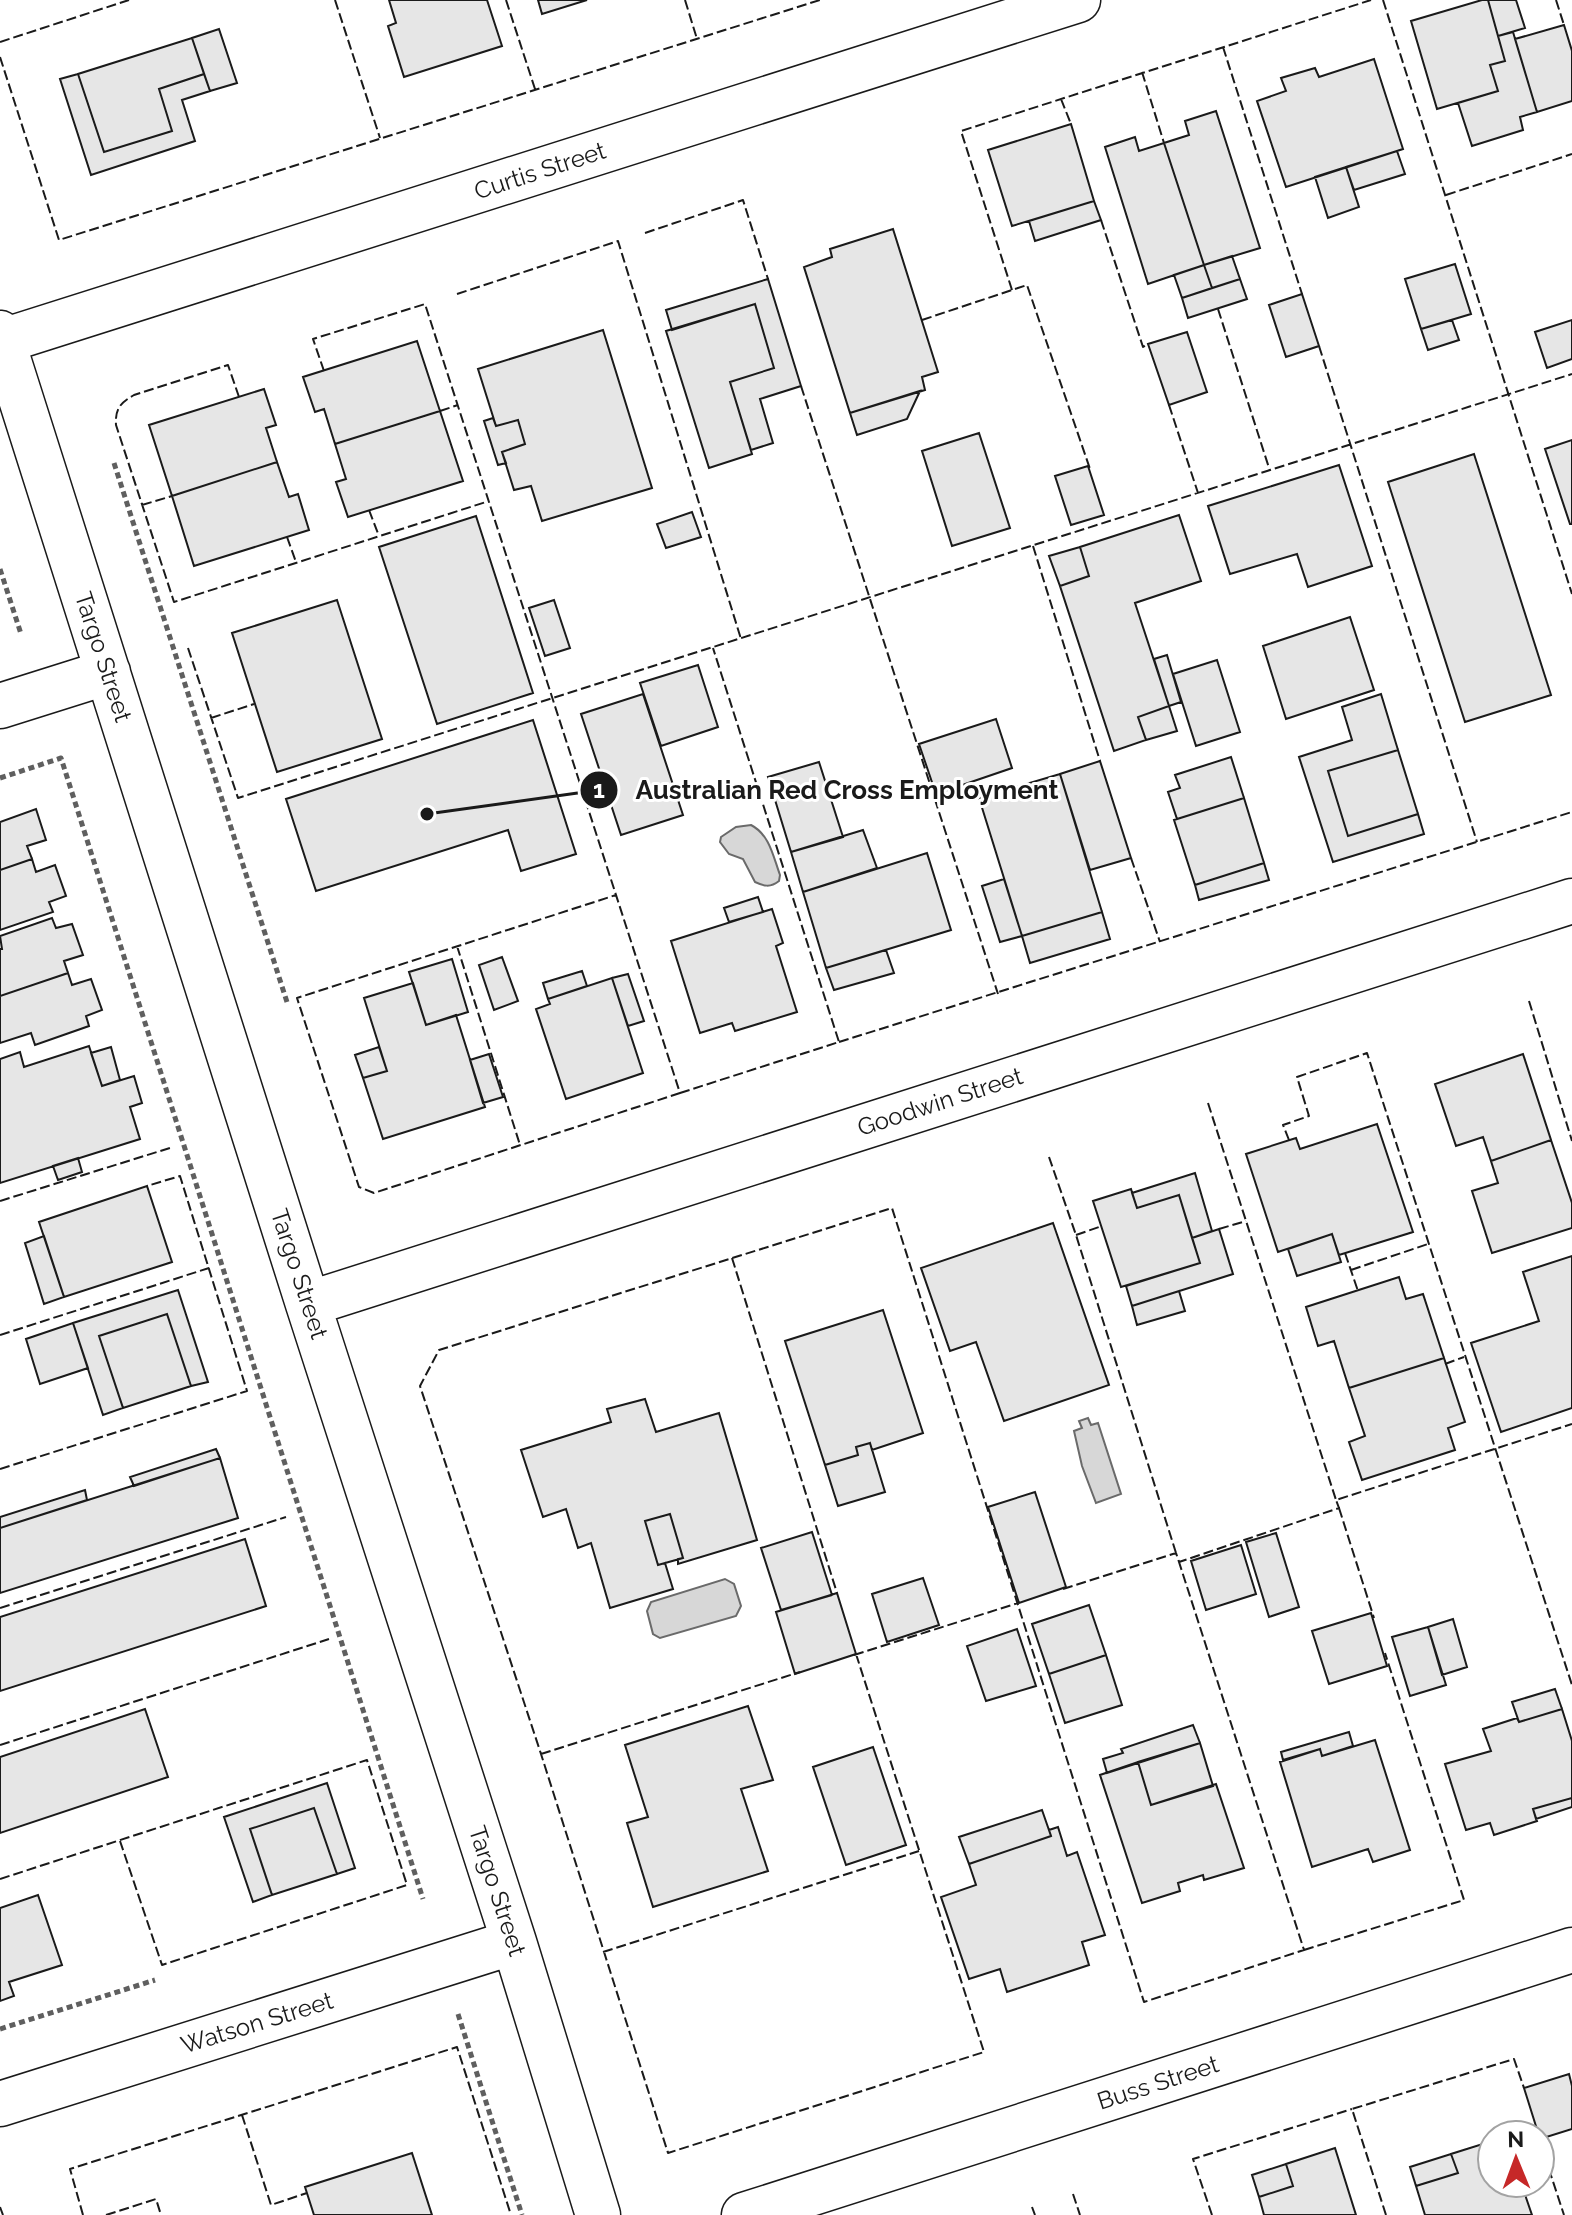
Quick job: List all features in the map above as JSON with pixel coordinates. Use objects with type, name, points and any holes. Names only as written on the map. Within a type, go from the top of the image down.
[{"type":"street","name":"Curtis Street","points":[[1,337],[1078,0]]},
{"type":"street","name":"Targo Street","points":[[1,337],[514,1942],[598,2215]]},
{"type":"street","points":[[0,706],[108,672]]},
{"type":"street","name":"Goodwin Street","points":[[308,1304],[1572,901]]},
{"type":"street","name":"Watson Street","points":[[0,2104],[514,1942]]},
{"type":"street","name":"Buss Street","points":[[744,2215],[1572,1950]]},
{"type":"path","points":[[114,463],[287,1002]]},
{"type":"path","points":[[0,569],[21,634]]},
{"type":"path","points":[[0,778],[61,758],[423,1899]]},
{"type":"path","points":[[0,2029],[155,1980]]},
{"type":"path","points":[[458,2013],[522,2215]]},
{"type":"shaded area","points":[[751,825],[763,834],[773,853],[780,875],[779,881],[773,885],[755,882],[743,859],[729,854],[720,842],[721,837],[736,827]]},
{"type":"shaded area","points":[[1088,1418],[1091,1425],[1098,1423],[1121,1494],[1096,1503],[1082,1466],[1074,1431],[1082,1428],[1079,1421]]},
{"type":"shaded area","points":[[725,1579],[734,1584],[741,1606],[736,1616],[660,1638],[653,1634],[647,1611],[651,1602]]},
{"type":"building","points":[[389,0],[487,0],[502,46],[404,77],[388,26],[396,23]]},
{"type":"building","points":[[538,0],[587,0],[542,14]]},
{"type":"building","points":[[1488,0],[1505,61],[1490,65],[1498,91],[1437,109],[1411,21]]},
{"type":"building","points":[[1488,0],[1516,0],[1525,28],[1498,36]]},
{"type":"building","points":[[1564,25],[1572,51],[1572,101],[1537,112],[1515,39]]},
{"type":"building","points":[[219,29],[237,83],[210,91],[192,38]]},
{"type":"building","points":[[1513,32],[1537,112],[1520,117],[1523,130],[1472,146],[1458,103],[1498,91],[1490,65],[1505,61],[1498,36]]},
{"type":"building","points":[[192,38],[204,74],[159,89],[172,131],[104,152],[78,74]]},
{"type":"building","points":[[1374,59],[1403,149],[1286,187],[1257,101],[1286,91],[1281,78],[1315,68],[1319,77]]},
{"type":"building","points":[[78,74],[104,152],[172,131],[159,89],[204,74],[210,91],[182,100],[195,141],[91,175],[60,79]]},
{"type":"building","points":[[1216,111],[1260,248],[1204,265],[1164,143],[1189,135],[1185,121]]},
{"type":"building","points":[[1071,124],[1094,201],[1012,226],[988,150]]},
{"type":"building","points":[[1135,137],[1139,151],[1164,143],[1204,265],[1148,284],[1105,147]]},
{"type":"building","points":[[1397,151],[1405,174],[1354,190],[1346,167]]},
{"type":"building","points":[[1346,167],[1359,207],[1328,218],[1315,177]]},
{"type":"building","points":[[1094,201],[1101,220],[1035,241],[1029,221]]},
{"type":"building","points":[[893,229],[938,372],[922,377],[925,390],[850,413],[804,267],[832,257],[830,249]]},
{"type":"building","points":[[1232,256],[1240,279],[1212,288],[1204,265]]},
{"type":"building","points":[[1455,264],[1471,314],[1421,329],[1405,279]]},
{"type":"building","points":[[1204,265],[1212,288],[1182,298],[1174,275]]},
{"type":"building","points":[[768,279],[801,386],[760,399],[773,443],[751,450],[730,382],[774,368],[755,304],[672,330],[666,310]]},
{"type":"building","points":[[1240,279],[1247,299],[1188,318],[1182,298]]},
{"type":"building","points":[[1302,294],[1319,346],[1286,357],[1269,305]]},
{"type":"building","points":[[755,304],[774,368],[730,382],[752,454],[709,468],[666,331]]},
{"type":"building","points":[[1452,320],[1459,340],[1428,350],[1421,329]]},
{"type":"building","points":[[1572,320],[1572,359],[1547,368],[1535,332]]},
{"type":"building","points":[[603,330],[652,488],[542,521],[531,486],[514,490],[502,452],[525,444],[518,420],[496,426],[478,369]]},
{"type":"building","points":[[1187,332],[1207,392],[1169,405],[1148,344]]},
{"type":"building","points":[[417,341],[440,411],[335,444],[324,409],[315,412],[303,377]]},
{"type":"building","points":[[264,389],[276,425],[266,428],[277,462],[172,496],[149,425]]},
{"type":"building","points":[[920,391],[907,419],[857,435],[850,413]]},
{"type":"building","points":[[440,411],[463,481],[348,517],[336,482],[346,479],[335,444]]},
{"type":"building","points":[[493,418],[496,426],[518,420],[525,444],[502,452],[506,463],[498,465],[484,421]]},
{"type":"building","points":[[979,433],[1010,528],[952,546],[922,451]]},
{"type":"building","points":[[1572,440],[1572,524],[1570,524],[1545,449]]},
{"type":"building","points":[[1474,454],[1551,695],[1465,722],[1388,482]]},
{"type":"building","points":[[277,462],[289,497],[298,494],[309,530],[194,566],[172,496]]},
{"type":"building","points":[[1339,465],[1372,566],[1308,587],[1297,554],[1230,574],[1208,506]]},
{"type":"building","points":[[1088,466],[1104,515],[1071,525],[1055,476]]},
{"type":"building","points":[[692,512],[701,537],[666,548],[657,524]]},
{"type":"building","points":[[1179,515],[1201,581],[1135,603],[1169,706],[1138,717],[1146,740],[1114,751],[1060,586],[1089,576],[1080,547]]},
{"type":"building","points":[[476,516],[533,693],[437,724],[379,547]]},
{"type":"building","points":[[1080,547],[1089,576],[1060,586],[1049,556]]},
{"type":"building","points":[[337,600],[382,739],[277,772],[232,633]]},
{"type":"building","points":[[554,600],[570,648],[545,656],[529,608]]},
{"type":"building","points":[[1350,617],[1374,690],[1286,719],[1263,646]]},
{"type":"building","points":[[1167,655],[1181,702],[1169,706],[1154,659]]},
{"type":"building","points":[[1217,660],[1240,732],[1196,746],[1173,674]]},
{"type":"building","points":[[698,665],[718,727],[661,746],[640,683]]},
{"type":"building","points":[[643,694],[683,815],[621,835],[581,714]]},
{"type":"building","points":[[1381,694],[1398,750],[1328,771],[1348,836],[1418,814],[1424,834],[1333,862],[1299,757],[1352,740],[1342,707]]},
{"type":"building","points":[[1169,706],[1177,731],[1146,740],[1138,717]]},
{"type":"building","points":[[996,719],[1012,768],[936,794],[919,744]]},
{"type":"building","points":[[533,720],[576,854],[521,871],[508,830],[316,891],[286,799]]},
{"type":"building","points":[[1398,750],[1418,814],[1348,836],[1328,771]]},
{"type":"building","points":[[1231,757],[1244,798],[1177,819],[1168,792],[1180,788],[1175,775]]},
{"type":"building","points":[[1100,761],[1131,858],[1090,870],[1060,774]]},
{"type":"building","points":[[819,762],[843,837],[791,852],[768,777]]},
{"type":"building","points":[[1060,774],[1102,912],[1022,936],[979,798]]},
{"type":"building","points":[[1244,798],[1264,863],[1195,885],[1174,820]]},
{"type":"building","points":[[36,809],[46,840],[27,846],[32,859],[0,870],[0,822]]},
{"type":"building","points":[[863,830],[877,868],[803,892],[791,852]]},
{"type":"building","points":[[927,853],[951,930],[826,968],[803,892]]},
{"type":"building","points":[[32,859],[36,872],[55,865],[66,896],[49,902],[53,912],[0,930],[0,870]]},
{"type":"building","points":[[1264,863],[1269,880],[1199,900],[1195,885]]},
{"type":"building","points":[[1004,879],[1022,936],[1000,942],[982,886]]},
{"type":"building","points":[[758,897],[763,912],[729,922],[724,908]]},
{"type":"building","points":[[772,909],[783,943],[776,946],[797,1012],[735,1031],[732,1023],[700,1033],[671,941]]},
{"type":"building","points":[[1102,912],[1110,939],[1030,963],[1022,936]]},
{"type":"building","points":[[52,918],[56,928],[72,924],[83,955],[64,961],[68,973],[0,996],[0,936]]},
{"type":"building","points":[[886,950],[894,973],[834,990],[826,968]]},
{"type":"building","points":[[502,957],[518,1001],[494,1010],[479,965]]},
{"type":"building","points":[[452,959],[468,1012],[426,1025],[409,972]]},
{"type":"building","points":[[582,971],[587,986],[548,999],[543,983]]},
{"type":"building","points":[[68,973],[72,985],[91,979],[102,1010],[86,1016],[89,1026],[35,1045],[31,1033],[0,1043],[0,996]]},
{"type":"building","points":[[628,974],[644,1021],[628,1026],[612,978]]},
{"type":"building","points":[[612,978],[643,1073],[566,1099],[536,1009],[550,1004],[548,999]]},
{"type":"building","points":[[413,983],[426,1025],[456,1015],[485,1107],[383,1139],[363,1078],[387,1071],[364,998]]},
{"type":"building","points":[[89,1046],[102,1086],[134,1076],[142,1103],[130,1107],[140,1139],[0,1183],[0,1059],[20,1052],[24,1067]]},
{"type":"building","points":[[111,1047],[120,1080],[102,1086],[91,1053]]},
{"type":"building","points":[[379,1047],[387,1071],[363,1078],[355,1055]]},
{"type":"building","points":[[489,1054],[503,1097],[483,1103],[470,1060]]},
{"type":"building","points":[[1523,1054],[1551,1140],[1491,1161],[1483,1137],[1456,1146],[1435,1084]]},
{"type":"building","points":[[1377,1124],[1413,1232],[1339,1255],[1332,1234],[1278,1252],[1246,1154],[1296,1138],[1300,1149]]},
{"type":"building","points":[[1551,1140],[1572,1203],[1572,1228],[1492,1253],[1472,1191],[1498,1183],[1491,1161]]},
{"type":"building","points":[[78,1158],[82,1172],[58,1180],[53,1166]]},
{"type":"building","points":[[1195,1173],[1212,1231],[1192,1238],[1179,1195],[1137,1208],[1132,1193]]},
{"type":"building","points":[[147,1186],[172,1262],[64,1297],[39,1222]]},
{"type":"building","points":[[1131,1189],[1137,1208],[1179,1195],[1200,1263],[1121,1287],[1093,1201]]},
{"type":"building","points":[[1053,1223],[1109,1385],[1004,1421],[976,1342],[950,1351],[921,1268]]},
{"type":"building","points":[[1219,1229],[1233,1274],[1132,1306],[1126,1286],[1200,1263],[1192,1238]]},
{"type":"building","points":[[1332,1234],[1341,1262],[1297,1276],[1288,1249]]},
{"type":"building","points":[[44,1236],[64,1297],[44,1304],[25,1243]]},
{"type":"building","points":[[1572,1256],[1572,1408],[1501,1432],[1471,1343],[1539,1321],[1523,1272]]},
{"type":"building","points":[[1399,1277],[1406,1299],[1423,1294],[1444,1358],[1349,1388],[1334,1341],[1318,1346],[1306,1307]]},
{"type":"building","points":[[178,1290],[208,1382],[191,1386],[167,1314],[99,1336],[123,1408],[103,1415],[73,1323]]},
{"type":"building","points":[[1179,1291],[1185,1311],[1137,1325],[1132,1306]]},
{"type":"building","points":[[883,1310],[923,1433],[872,1450],[870,1443],[856,1447],[858,1455],[825,1465],[785,1341]]},
{"type":"building","points":[[167,1314],[191,1386],[123,1408],[99,1336]]},
{"type":"building","points":[[73,1323],[88,1368],[40,1384],[26,1339]]},
{"type":"building","points":[[1444,1358],[1465,1422],[1448,1428],[1455,1450],[1362,1480],[1349,1442],[1365,1436],[1349,1388]]},
{"type":"building","points":[[645,1399],[656,1432],[719,1413],[757,1540],[678,1564],[678,1559],[683,1558],[670,1514],[645,1521],[658,1565],[665,1563],[673,1589],[610,1608],[591,1543],[578,1548],[566,1509],[543,1517],[521,1450],[611,1422],[607,1409]]},
{"type":"building","points":[[870,1443],[885,1492],[838,1506],[825,1465],[858,1455],[856,1447]]},
{"type":"building","points":[[216,1449],[220,1458],[134,1486],[130,1477]]},
{"type":"building","points":[[220,1458],[238,1518],[0,1593],[0,1528]]},
{"type":"building","points":[[85,1490],[87,1500],[0,1528],[0,1517]]},
{"type":"building","points":[[1035,1492],[1066,1587],[1019,1603],[988,1507]]},
{"type":"building","points":[[670,1514],[683,1558],[658,1565],[645,1521]]},
{"type":"building","points":[[812,1532],[832,1595],[781,1610],[761,1548]]},
{"type":"building","points":[[1276,1533],[1299,1607],[1269,1617],[1246,1542]]},
{"type":"building","points":[[245,1539],[266,1606],[0,1691],[0,1617]]},
{"type":"building","points":[[1241,1545],[1256,1594],[1206,1610],[1191,1561]]},
{"type":"building","points":[[923,1578],[939,1625],[887,1642],[872,1594]]},
{"type":"building","points":[[837,1593],[856,1654],[795,1674],[776,1612]]},
{"type":"building","points":[[1089,1605],[1106,1655],[1049,1674],[1032,1624]]},
{"type":"building","points":[[1371,1613],[1387,1666],[1329,1684],[1312,1631]]},
{"type":"building","points":[[1453,1619],[1467,1667],[1442,1675],[1428,1627]]},
{"type":"building","points":[[1428,1627],[1446,1685],[1410,1696],[1392,1637]]},
{"type":"building","points":[[1017,1629],[1036,1686],[986,1701],[967,1646]]},
{"type":"building","points":[[1106,1655],[1122,1705],[1065,1723],[1049,1674]]},
{"type":"building","points":[[1555,1689],[1562,1709],[1519,1722],[1512,1702]]},
{"type":"building","points":[[748,1706],[773,1780],[741,1789],[768,1871],[653,1907],[627,1823],[648,1817],[625,1745]]},
{"type":"building","points":[[145,1709],[168,1777],[0,1833],[0,1757]]},
{"type":"building","points":[[1562,1709],[1572,1741],[1572,1798],[1533,1809],[1537,1821],[1494,1835],[1490,1823],[1466,1830],[1445,1764],[1491,1751],[1483,1729]]},
{"type":"building","points":[[1193,1725],[1200,1743],[1107,1773],[1103,1759],[1123,1753],[1121,1749]]},
{"type":"building","points":[[1349,1732],[1353,1746],[1322,1756],[1320,1749],[1283,1760],[1281,1752]]},
{"type":"building","points":[[1375,1740],[1410,1850],[1373,1862],[1368,1849],[1312,1867],[1280,1762],[1320,1749],[1322,1756]]},
{"type":"building","points":[[1200,1743],[1213,1786],[1151,1805],[1138,1762]]},
{"type":"building","points":[[873,1747],[906,1845],[846,1865],[813,1767]]},
{"type":"building","points":[[1138,1762],[1151,1805],[1216,1784],[1244,1868],[1204,1880],[1203,1875],[1178,1883],[1180,1891],[1142,1903],[1100,1775]]},
{"type":"building","points":[[327,1783],[355,1868],[337,1874],[314,1808],[250,1829],[272,1895],[253,1902],[224,1817]]},
{"type":"building","points":[[1572,1798],[1572,1807],[1536,1819],[1533,1809]]},
{"type":"building","points":[[314,1808],[337,1874],[272,1895],[250,1829]]},
{"type":"building","points":[[1042,1810],[1051,1836],[969,1864],[959,1837]]},
{"type":"building","points":[[1058,1827],[1067,1856],[1077,1852],[1105,1935],[1082,1942],[1089,1965],[1007,1992],[1000,1969],[969,1979],[941,1897],[976,1885],[969,1864],[1051,1836],[1049,1830]]},
{"type":"building","points":[[38,1895],[62,1965],[9,1982],[14,1996],[0,2001],[0,1908]]},
{"type":"building","points":[[1569,2074],[1572,2129],[1556,2134],[1556,2119],[1534,2119],[1524,2088]]},
{"type":"building","points":[[1476,2146],[1476,2199],[1526,2199],[1532,2215],[1425,2215],[1416,2186],[1458,2173],[1451,2154]]},
{"type":"building","points":[[1335,2148],[1356,2215],[1264,2215],[1259,2197],[1293,2186],[1286,2164]]},
{"type":"building","points":[[412,2153],[432,2215],[314,2215],[305,2187]]},
{"type":"building","points":[[1451,2154],[1458,2173],[1416,2186],[1410,2167]]},
{"type":"building","points":[[1286,2164],[1293,2186],[1259,2197],[1252,2175]]},
{"type":"fence","points":[[0,42],[129,0]]},
{"type":"fence","points":[[335,0],[380,138]]},
{"type":"fence","points":[[506,0],[535,89]]},
{"type":"fence","points":[[685,0],[697,39]]},
{"type":"fence","points":[[0,57],[59,240],[820,0]]},
{"type":"fence","points":[[1012,290],[961,131],[1371,0]]},
{"type":"fence","points":[[1383,0],[1572,594]]},
{"type":"fence","points":[[1556,0],[1564,25]]},
{"type":"fence","points":[[1223,47],[1302,294]]},
{"type":"fence","points":[[1142,72],[1164,143]]},
{"type":"fence","points":[[1061,99],[1071,124]]},
{"type":"fence","points":[[1446,195],[1572,154]]},
{"type":"fence","points":[[645,233],[743,200],[768,279]]},
{"type":"fence","points":[[1101,220],[1143,347],[1148,344]]},
{"type":"fence","points":[[457,294],[618,241],[741,639]]},
{"type":"fence","points":[[922,320],[1027,285],[1090,469]]},
{"type":"fence","points":[[324,371],[313,339],[425,304],[680,1093],[374,1193],[359,1187],[297,998],[616,895]]},
{"type":"fence","points":[[1218,309],[1270,471]]},
{"type":"fence","points":[[1319,346],[1477,842]]},
{"type":"fence","points":[[239,397],[228,365],[134,395],[122,404],[116,415],[116,425],[174,602],[489,501]]},
{"type":"fence","points":[[188,648],[238,798],[1572,374]]},
{"type":"fence","points":[[801,386],[998,994]]},
{"type":"fence","points":[[440,411],[458,405]]},
{"type":"fence","points":[[1169,405],[1198,493]]},
{"type":"fence","points":[[142,505],[172,496]]},
{"type":"fence","points":[[369,510],[379,536]]},
{"type":"fence","points":[[287,537],[296,562]]},
{"type":"fence","points":[[1033,546],[1100,761]]},
{"type":"fence","points":[[680,1093],[839,1042],[713,648]]},
{"type":"fence","points":[[211,718],[254,704]]},
{"type":"fence","points":[[839,1042],[1572,812]]},
{"type":"fence","points":[[1131,858],[1160,942]]},
{"type":"fence","points":[[457,946],[520,1145]]},
{"type":"fence","points":[[1529,1001],[1572,1141]]},
{"type":"fence","points":[[1289,1140],[1283,1125],[1309,1116],[1297,1077],[1367,1053],[1572,1685]]},
{"type":"fence","points":[[1208,1103],[1336,1500]]},
{"type":"fence","points":[[0,1201],[173,1147]]},
{"type":"fence","points":[[1049,1157],[1176,1553]]},
{"type":"fence","points":[[0,1469],[247,1391],[180,1176],[147,1186]]},
{"type":"fence","points":[[856,1654],[984,2052],[668,2153],[420,1386],[439,1350],[892,1208],[1144,2002],[1304,1950],[1179,1562]]},
{"type":"fence","points":[[1219,1229],[1246,1221]]},
{"type":"fence","points":[[1076,1235],[1102,1226]]},
{"type":"fence","points":[[1351,1270],[1428,1244]]},
{"type":"fence","points":[[1345,1253],[1358,1291]]},
{"type":"fence","points":[[732,1258],[837,1593]]},
{"type":"fence","points":[[0,1335],[209,1268]]},
{"type":"fence","points":[[1445,1364],[1464,1357]]},
{"type":"fence","points":[[1063,1589],[1176,1553],[1179,1562],[1339,1508],[1336,1500],[1572,1424]]},
{"type":"fence","points":[[1339,1508],[1374,1618]]},
{"type":"fence","points":[[0,1608],[286,1517]]},
{"type":"fence","points":[[854,1655],[1018,1603]]},
{"type":"fence","points":[[0,1745],[329,1639]]},
{"type":"fence","points":[[1304,1950],[1464,1900],[1385,1653]]},
{"type":"fence","points":[[541,1754],[800,1672]]},
{"type":"fence","points":[[0,1879],[367,1760],[407,1885],[162,1965],[120,1841]]},
{"type":"fence","points":[[603,1952],[919,1851]]},
{"type":"fence","points":[[83,2215],[70,2169],[457,2047],[511,2215]]},
{"type":"fence","points":[[1386,2215],[1352,2109],[1514,2059],[1524,2088]]},
{"type":"fence","points":[[1212,2215],[1193,2159],[1352,2109]]},
{"type":"fence","points":[[242,2115],[271,2205],[307,2193]]},
{"type":"fence","points":[[1556,2191],[1564,2215]]},
{"type":"fence","points":[[1073,2194],[1080,2215]]},
{"type":"fence","points":[[106,2215],[156,2199],[161,2215]]},
{"type":"fence","points":[[0,2207],[3,2215]]},
{"type":"fence","points":[[1032,2207],[1035,2215]]},
{"type":"place","name":"Australian Red Cross Employment","points":[[427,814]]}]
